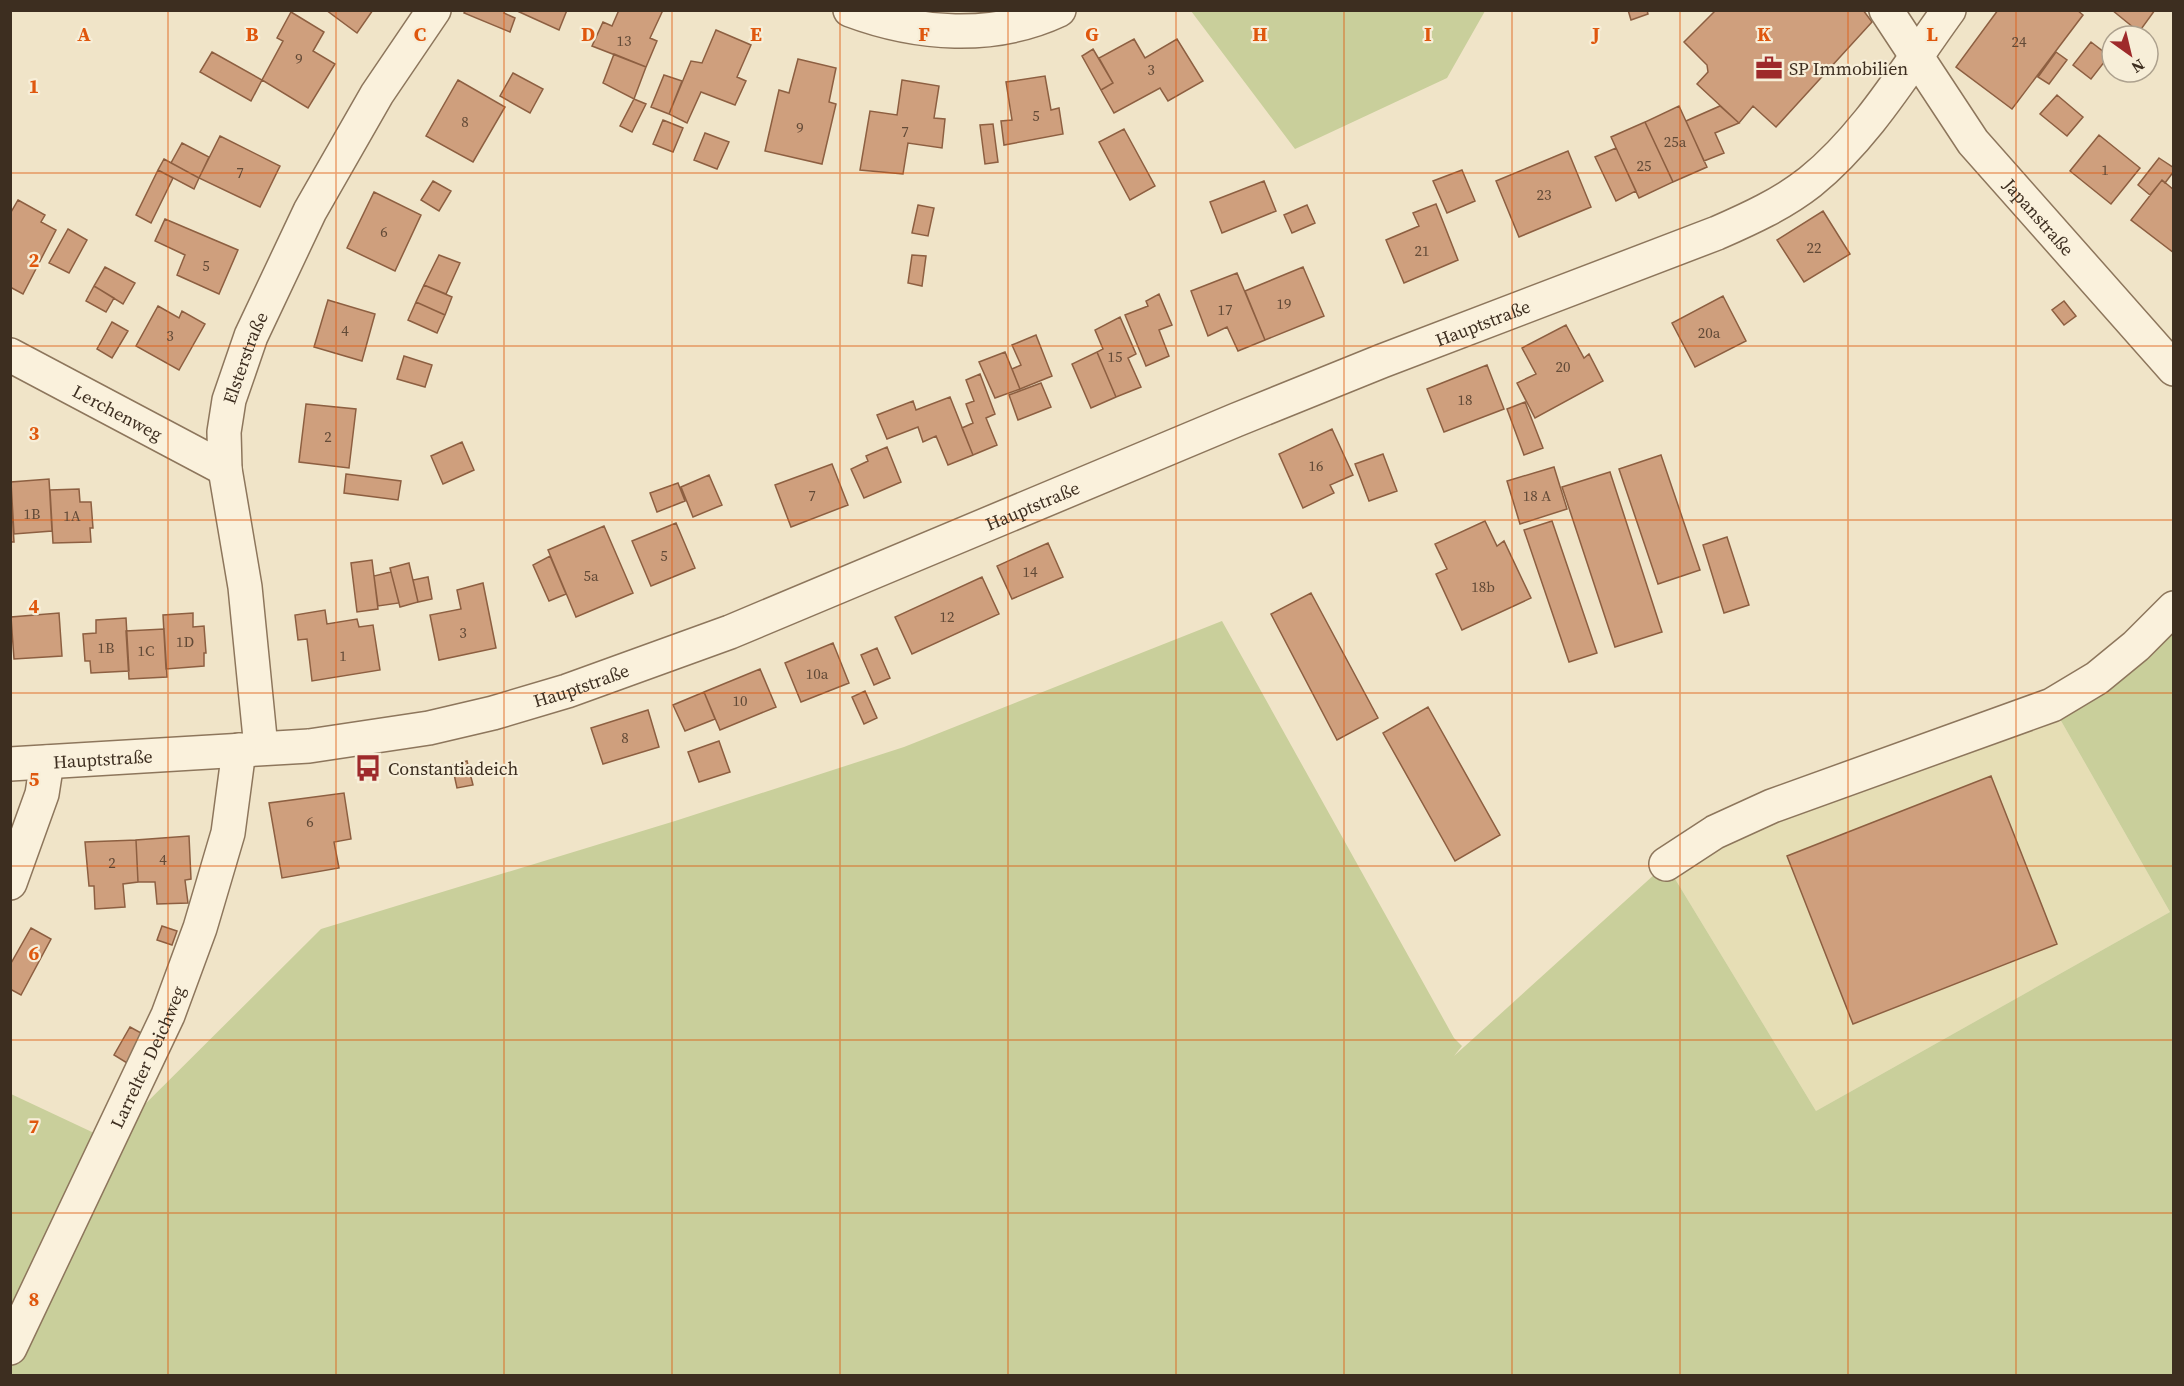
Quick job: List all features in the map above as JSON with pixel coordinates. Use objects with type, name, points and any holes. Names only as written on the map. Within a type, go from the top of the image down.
[{"type":"street","name":"Elsterstraße","points":[[250,749],[245,587],[225,469],[224,432],[229,400],[251,336],[310,211],[377,94],[434,10]]},
{"type":"street","points":[[850,10],[874,20],[910,27],[961,32],[1018,25],[1059,10]]},
{"type":"street","name":"Japanstraße","points":[[1886,10],[1973,142],[2170,355]]},
{"type":"street","name":"Hauptstraße","points":[[10,764],[309,746],[429,728],[525,704],[730,632],[1372,365],[1717,233],[1758,215],[1809,183],[1847,147],[1949,10]]},
{"type":"street","name":"Lerchenweg","points":[[10,355],[225,469]]},
{"type":"street","points":[[1666,864],[1715,832],[1772,806],[2052,705],[2105,671],[2136,646],[2174,608]]},
{"type":"street","name":"Larrelter Deichweg","points":[[10,1348],[168,1015],[200,928],[250,749]]},
{"type":"street","points":[[10,883],[42,794],[47,762]]},
{"type":"shaded area","points":[[2052,705],[2170,912],[1816,1111],[1666,864]]},
{"type":"green space","points":[[1191,11],[1485,11],[1447,78],[1295,149]]},
{"type":"green space","points":[[2173,608],[2173,1375],[11,1376],[11,1094],[109,1140],[321,929],[675,821],[904,747],[1222,621],[1454,1038],[1462,1046],[1454,1056],[1666,864],[1816,1111],[2170,912],[2052,705]]},
{"type":"building","points":[[326,10],[373,10],[357,33]]},
{"type":"building","points":[[466,10],[505,10],[504,13],[515,18],[510,32],[464,13]]},
{"type":"building","points":[[515,10],[567,10],[559,30]]},
{"type":"building","points":[[619,10],[663,10],[650,38],[657,41],[646,67],[592,46],[603,22],[612,26]]},
{"type":"building","points":[[1628,10],[1647,10],[1648,14],[1631,20]]},
{"type":"building","name":"SP Immobilien","points":[[1716,10],[1863,10],[1872,22],[1776,127],[1753,106],[1739,123],[1697,84],[1708,72],[1707,65],[1684,42]]},
{"type":"building","points":[[1998,10],[2077,10],[2083,15],[2012,109],[1956,67]]},
{"type":"building","points":[[2112,10],[2155,10],[2145,24],[2129,24]]},
{"type":"building","points":[[291,12],[324,32],[313,51],[335,64],[308,108],[262,80],[283,41],[277,38]]},
{"type":"building","points":[[716,30],[751,45],[737,77],[746,81],[735,105],[701,92],[687,123],[669,114],[691,61],[702,63]]},
{"type":"building","points":[[1134,39],[1145,58],[1177,39],[1203,81],[1168,101],[1160,88],[1114,113],[1101,90],[1113,83],[1099,58]]},
{"type":"building","points":[[2091,42],[2100,49],[2100,68],[2091,79],[2073,65]]},
{"type":"building","points":[[1093,49],[1113,83],[1101,90],[1082,56]]},
{"type":"building","points":[[212,52],[262,80],[251,101],[200,72]]},
{"type":"building","points":[[2056,52],[2067,60],[2049,84],[2038,77]]},
{"type":"building","points":[[614,54],[646,67],[634,99],[603,83]]},
{"type":"building","points":[[798,59],[836,68],[829,102],[836,104],[822,164],[765,151],[779,90],[789,93]]},
{"type":"building","points":[[513,73],[543,89],[530,113],[500,96]]},
{"type":"building","points":[[664,75],[682,81],[669,114],[651,107]]},
{"type":"building","points":[[1045,76],[1051,110],[1059,108],[1063,134],[1004,145],[1001,121],[1012,120],[1006,82]]},
{"type":"building","points":[[458,80],[505,107],[473,162],[426,136]]},
{"type":"building","points":[[902,80],[939,86],[934,118],[945,119],[942,148],[908,143],[903,174],[860,170],[870,111],[897,115]]},
{"type":"building","points":[[2057,95],[2083,117],[2067,136],[2040,114]]},
{"type":"building","points":[[634,99],[646,104],[632,132],[620,126]]},
{"type":"building","points":[[1679,106],[1707,167],[1673,182],[1645,122]]},
{"type":"building","points":[[1720,106],[1739,123],[1715,133],[1724,153],[1704,161],[1686,121]]},
{"type":"building","points":[[663,120],[683,128],[673,152],[653,144]]},
{"type":"building","points":[[1645,122],[1673,182],[1639,198],[1611,137]]},
{"type":"building","points":[[993,124],[998,162],[985,164],[980,125]]},
{"type":"building","points":[[1124,129],[1155,186],[1130,200],[1099,142]]},
{"type":"building","points":[[705,133],[729,142],[717,169],[694,160]]},
{"type":"building","points":[[2099,135],[2140,168],[2111,204],[2070,171]]},
{"type":"building","points":[[220,136],[280,166],[260,207],[199,178]]},
{"type":"building","points":[[182,143],[209,157],[199,178],[171,163]]},
{"type":"building","points":[[1616,148],[1636,191],[1616,201],[1595,157]]},
{"type":"building","points":[[1568,151],[1591,207],[1519,237],[1496,181]]},
{"type":"building","points":[[2159,158],[2174,168],[2174,171],[2165,183],[2162,180],[2150,195],[2138,185]]},
{"type":"building","points":[[164,159],[199,178],[194,189],[158,170]]},
{"type":"building","points":[[158,170],[173,178],[151,223],[136,215]]},
{"type":"building","points":[[1462,170],[1475,201],[1447,213],[1433,181]]},
{"type":"building","points":[[2162,180],[2174,190],[2174,253],[2131,220]]},
{"type":"building","points":[[433,181],[451,191],[439,211],[421,200]]},
{"type":"building","points":[[1264,181],[1276,211],[1222,233],[1210,202]]},
{"type":"building","points":[[374,192],[421,215],[395,271],[347,248]]},
{"type":"building","points":[[18,200],[45,215],[41,222],[56,230],[23,294],[10,287],[10,214]]},
{"type":"building","points":[[1436,204],[1458,260],[1404,283],[1386,240],[1419,226],[1413,213]]},
{"type":"building","points":[[918,205],[934,208],[928,236],[912,233]]},
{"type":"building","points":[[1307,205],[1315,223],[1292,233],[1284,215]]},
{"type":"building","points":[[1823,211],[1850,254],[1804,282],[1777,240]]},
{"type":"building","points":[[165,219],[238,250],[219,294],[177,275],[185,255],[155,241]]},
{"type":"building","points":[[68,229],[87,240],[69,273],[49,263]]},
{"type":"building","points":[[439,255],[460,263],[446,294],[424,285]]},
{"type":"building","points":[[912,255],[926,256],[922,286],[908,283]]},
{"type":"building","points":[[105,267],[135,283],[123,304],[94,286]]},
{"type":"building","points":[[1303,267],[1324,316],[1265,340],[1245,291]]},
{"type":"building","points":[[1237,273],[1265,340],[1238,351],[1227,327],[1208,336],[1191,291]]},
{"type":"building","points":[[424,285],[452,297],[445,315],[416,302]]},
{"type":"building","points":[[94,286],[114,298],[106,312],[86,301]]},
{"type":"building","points":[[1159,294],[1172,325],[1159,330],[1169,356],[1146,366],[1125,315],[1148,306],[1146,301]]},
{"type":"building","points":[[1723,296],[1746,341],[1695,367],[1672,323]]},
{"type":"building","points":[[328,300],[375,314],[362,361],[314,347]]},
{"type":"building","points":[[2064,301],[2076,316],[2064,325],[2052,310]]},
{"type":"building","points":[[416,302],[445,315],[437,333],[408,320]]},
{"type":"building","points":[[158,306],[179,318],[182,311],[205,324],[179,370],[136,346]]},
{"type":"building","points":[[1120,317],[1136,354],[1128,358],[1141,387],[1116,397],[1097,352],[1103,349],[1095,330]]},
{"type":"building","points":[[112,322],[128,331],[112,358],[97,349]]},
{"type":"building","points":[[1566,325],[1584,358],[1589,354],[1603,381],[1535,418],[1517,383],[1536,374],[1522,348]]},
{"type":"building","points":[[1036,335],[1052,376],[1020,389],[1012,369],[1021,365],[1012,345]]},
{"type":"building","points":[[1005,352],[1020,389],[995,398],[979,362]]},
{"type":"building","points":[[1097,352],[1116,397],[1091,408],[1072,364]]},
{"type":"building","points":[[404,356],[432,365],[425,387],[397,379]]},
{"type":"building","points":[[1487,365],[1504,409],[1444,432],[1427,389]]},
{"type":"building","points":[[980,374],[995,414],[986,418],[997,445],[973,455],[962,428],[973,423],[966,404],[974,401],[966,380]]},
{"type":"building","points":[[1041,383],[1051,407],[1018,420],[1009,395]]},
{"type":"building","points":[[950,397],[973,455],[948,465],[936,436],[923,442],[918,427],[887,439],[877,415],[913,401],[916,410]]},
{"type":"building","points":[[1525,402],[1543,448],[1524,455],[1507,409]]},
{"type":"building","points":[[306,404],[356,409],[349,468],[299,462]]},
{"type":"building","points":[[1332,429],[1353,475],[1330,485],[1334,493],[1303,508],[1279,454]]},
{"type":"building","points":[[462,442],[474,470],[443,484],[431,456]]},
{"type":"building","points":[[887,447],[901,482],[864,498],[851,469],[868,461],[866,456]]},
{"type":"building","points":[[1383,454],[1397,491],[1369,501],[1355,464]]},
{"type":"building","points":[[1661,455],[1700,570],[1658,584],[1619,469]]},
{"type":"building","points":[[832,464],[848,505],[791,527],[775,485]]},
{"type":"building","points":[[1554,467],[1567,509],[1520,524],[1507,481]]},
{"type":"building","points":[[1610,472],[1662,632],[1615,647],[1562,487]]},
{"type":"building","points":[[346,474],[401,481],[398,500],[344,493]]},
{"type":"building","points":[[709,475],[722,505],[693,517],[681,487]]},
{"type":"building","points":[[49,479],[52,531],[14,534],[11,482]]},
{"type":"building","points":[[678,483],[685,501],[657,512],[650,493]]},
{"type":"building","points":[[79,489],[80,502],[91,502],[93,528],[90,528],[91,542],[53,543],[50,490]]},
{"type":"building","points":[[11,494],[14,542],[10,542]]},
{"type":"building","points":[[1485,521],[1497,546],[1504,541],[1531,598],[1462,630],[1436,574],[1447,569],[1435,544]]},
{"type":"building","points":[[1552,521],[1597,653],[1569,662],[1524,530]]},
{"type":"building","points":[[676,523],[695,568],[651,586],[632,541]]},
{"type":"building","points":[[604,526],[633,593],[576,617],[548,550]]},
{"type":"building","points":[[1727,537],[1749,605],[1724,613],[1703,545]]},
{"type":"building","points":[[1048,543],[1063,577],[1012,599],[997,566]]},
{"type":"building","points":[[550,556],[566,594],[549,601],[533,565]]},
{"type":"building","points":[[372,560],[378,609],[357,612],[351,563]]},
{"type":"building","points":[[409,563],[418,602],[400,607],[390,568]]},
{"type":"building","points":[[391,572],[399,603],[378,606],[374,576]]},
{"type":"building","points":[[428,577],[432,599],[418,602],[413,580]]},
{"type":"building","points":[[982,577],[999,614],[912,654],[895,617]]},
{"type":"building","points":[[483,583],[496,648],[439,660],[430,615],[461,609],[457,590]]},
{"type":"building","points":[[1311,593],[1378,718],[1337,740],[1271,614]]},
{"type":"building","points":[[325,610],[327,624],[357,619],[359,627],[373,625],[380,670],[312,681],[307,639],[298,640],[295,615]]},
{"type":"building","points":[[59,613],[62,656],[14,659],[11,617]]},
{"type":"building","points":[[193,613],[193,627],[204,626],[206,653],[204,653],[204,666],[166,669],[163,615]]},
{"type":"building","points":[[126,618],[129,671],[91,673],[90,661],[85,661],[83,634],[96,633],[96,620]]},
{"type":"building","points":[[164,629],[167,677],[129,679],[126,631]]},
{"type":"building","points":[[833,643],[849,683],[801,702],[785,663]]},
{"type":"building","points":[[877,648],[890,678],[874,685],[861,655]]},
{"type":"building","points":[[760,669],[776,707],[720,730],[704,692]]},
{"type":"building","points":[[865,691],[877,718],[864,724],[852,697]]},
{"type":"building","points":[[704,692],[715,719],[685,731],[673,705]]},
{"type":"building","points":[[1428,707],[1500,835],[1455,861],[1383,733]]},
{"type":"building","points":[[648,710],[659,747],[603,764],[591,728]]},
{"type":"building","points":[[719,741],[730,772],[699,782],[688,752]]},
{"type":"building","points":[[467,761],[473,785],[457,788],[452,765]]},
{"type":"building","points":[[1991,776],[2057,944],[1853,1024],[1787,856]]},
{"type":"building","points":[[344,793],[351,839],[334,842],[339,868],[282,878],[269,803]]},
{"type":"building","points":[[189,836],[191,879],[185,880],[188,903],[157,904],[155,882],[138,882],[136,840]]},
{"type":"building","points":[[136,840],[138,882],[123,884],[125,907],[95,909],[94,886],[89,886],[85,842]]},
{"type":"building","points":[[162,926],[177,931],[172,945],[157,940]]},
{"type":"building","points":[[31,928],[51,939],[21,995],[10,989],[10,965]]},
{"type":"building","points":[[130,1027],[143,1034],[127,1063],[114,1055]]},
{"type":"place","name":"SP Immobilien","points":[[1769,68]]},
{"type":"place","name":"Constantiadeich","points":[[368,768]]}]
